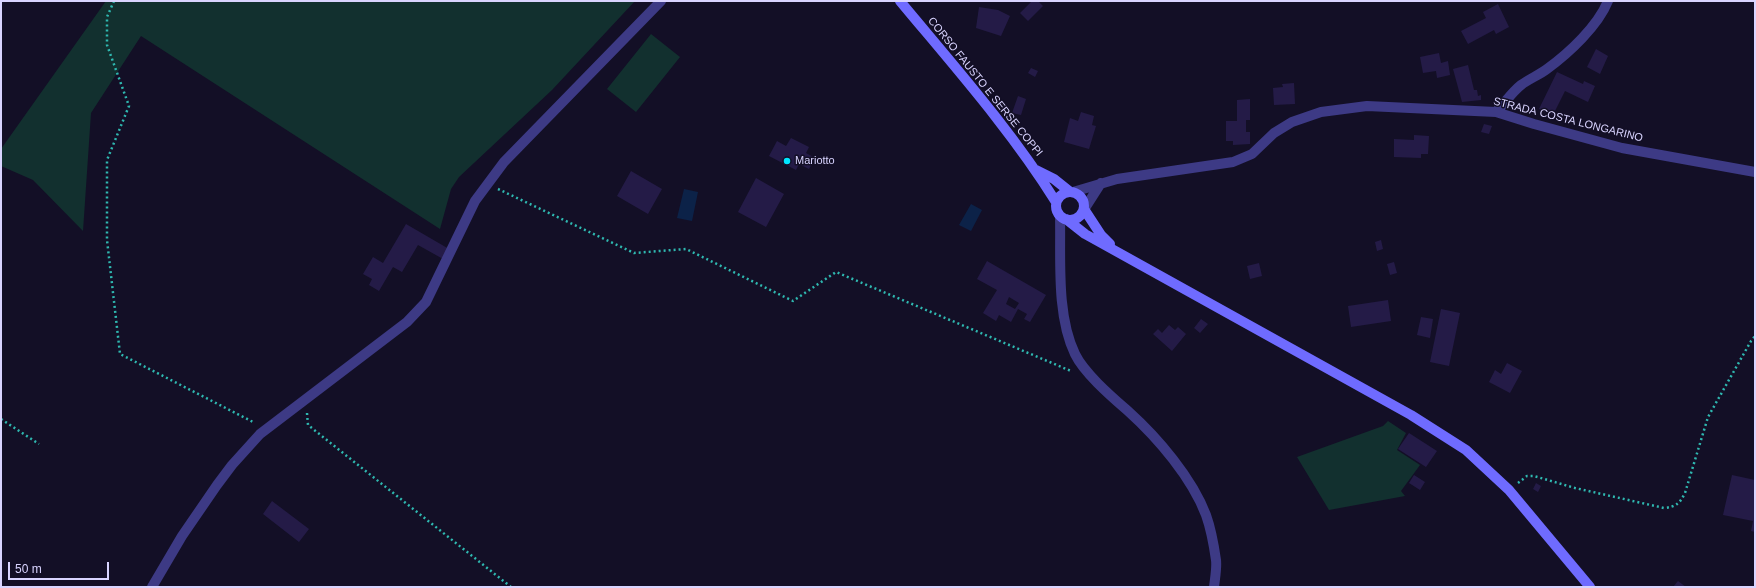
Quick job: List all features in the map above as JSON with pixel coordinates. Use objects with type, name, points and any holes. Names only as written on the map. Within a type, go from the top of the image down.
[{"type":"street","points":[[152,587],[182,536],[217,485],[247,448],[267,428],[407,322],[426,302],[475,201],[504,162],[661,1]]},
{"type":"street","name":"CORSO FAUSTO E SERSE COPPI","points":[[900,1],[993,113],[1036,170],[1056,202]]},
{"type":"street","points":[[1496,112],[1520,86],[1546,69],[1568,51],[1586,33],[1605,8],[1608,1]]},
{"type":"street","name":"STRADA COSTA LONGARINO","points":[[1071,192],[1117,179],[1233,162],[1252,154],[1274,133],[1292,122],[1320,112],[1366,106],[1496,112],[1622,148],[1755,172]]},
{"type":"street","points":[[1036,170],[1054,179],[1071,192]]},
{"type":"street","points":[[1063,218],[1073,220],[1081,215],[1101,183]]},
{"type":"street","points":[[1118,252],[1101,235],[1084,208],[1084,200],[1077,193],[1071,192],[1062,194],[1056,202],[1056,208],[1063,218],[1085,234],[1411,415],[1466,450],[1509,490],[1590,587]]},
{"type":"street","points":[[1063,218],[1062,300],[1066,324],[1075,355],[1095,381],[1141,422],[1175,463],[1191,487],[1206,516],[1216,561],[1214,587]]},
{"type":"path","points":[[114,1],[107,17],[107,45],[129,106],[106,160],[107,240],[120,354],[267,428]]},
{"type":"path","points":[[487,184],[634,253],[686,249],[793,301],[836,272],[1073,372]]},
{"type":"path","points":[[1509,490],[1528,476],[1534,476],[1575,488],[1664,508],[1674,507],[1682,500],[1685,493],[1708,417],[1750,341],[1755,336]]},
{"type":"path","points":[[305,399],[308,425],[511,587]]},
{"type":"path","points":[[1,419],[39,444]]},
{"type":"green space","points":[[106,1],[635,1],[552,90],[459,177],[451,189],[440,229],[141,36],[91,113],[83,231],[33,180],[1,166],[1,149]]},
{"type":"green space","points":[[651,34],[680,57],[636,112],[607,89]]},
{"type":"green space","points":[[1388,421],[1406,433],[1397,450],[1420,465],[1401,491],[1405,496],[1329,510],[1297,457],[1383,426]]},
{"type":"water","points":[[684,189],[698,192],[692,221],[677,218]]},
{"type":"water","points":[[971,204],[982,210],[971,231],[959,225]]},
{"type":"building","points":[[1032,1],[1038,1],[1043,6],[1028,21],[1020,13]]},
{"type":"building","points":[[1498,4],[1509,27],[1496,34],[1494,30],[1468,44],[1461,31],[1486,18],[1483,12]]},
{"type":"building","points":[[979,7],[998,10],[1010,16],[1001,36],[976,28]]},
{"type":"building","points":[[1596,49],[1608,56],[1600,74],[1587,67]]},
{"type":"building","points":[[1439,53],[1441,63],[1448,61],[1450,75],[1437,78],[1436,71],[1423,73],[1420,57]]},
{"type":"building","points":[[1468,65],[1474,90],[1477,90],[1478,96],[1481,95],[1481,100],[1462,102],[1453,69]]},
{"type":"building","points":[[1031,68],[1038,71],[1035,77],[1028,73]]},
{"type":"building","points":[[1557,72],[1583,84],[1584,81],[1595,86],[1588,102],[1565,91],[1553,115],[1539,109]]},
{"type":"building","points":[[1294,83],[1295,104],[1274,105],[1273,88],[1283,87],[1282,84]]},
{"type":"building","points":[[1018,96],[1026,99],[1021,115],[1012,113]]},
{"type":"building","points":[[1250,99],[1250,120],[1246,120],[1246,132],[1250,132],[1250,144],[1233,145],[1233,141],[1226,141],[1226,121],[1237,121],[1237,100]]},
{"type":"building","points":[[1081,112],[1094,116],[1092,125],[1096,126],[1089,149],[1064,142],[1070,118],[1078,121]]},
{"type":"building","points":[[1484,124],[1492,126],[1489,134],[1481,132]]},
{"type":"building","points":[[1414,135],[1429,136],[1428,154],[1421,154],[1421,158],[1394,157],[1394,139],[1414,140]]},
{"type":"building","points":[[791,138],[809,147],[806,153],[815,158],[809,169],[799,164],[796,170],[769,156],[777,141],[786,146]]},
{"type":"building","points":[[631,171],[662,189],[648,214],[617,196]]},
{"type":"building","points":[[756,178],[784,194],[766,227],[738,212]]},
{"type":"building","points":[[406,224],[449,249],[443,259],[418,245],[402,272],[393,267],[379,291],[369,285],[372,279],[363,274],[373,257],[383,263]]},
{"type":"building","points":[[1381,240],[1383,249],[1377,251],[1375,242]]},
{"type":"building","points":[[987,261],[1046,295],[1030,322],[1024,319],[1027,314],[1018,309],[1011,322],[999,315],[996,321],[983,313],[997,290],[977,279]],"holes":[[[1009,297],[1019,303],[1015,309],[1006,304]]]},
{"type":"building","points":[[1394,262],[1397,273],[1390,275],[1387,264]]},
{"type":"building","points":[[1259,263],[1262,276],[1250,279],[1247,266]]},
{"type":"building","points":[[1388,300],[1391,321],[1351,327],[1348,306]]},
{"type":"building","points":[[1441,309],[1460,313],[1449,366],[1430,362]]},
{"type":"building","points":[[1421,317],[1433,319],[1430,338],[1417,335]]},
{"type":"building","points":[[1201,319],[1208,324],[1200,333],[1194,328]]},
{"type":"building","points":[[1169,325],[1175,330],[1178,327],[1186,334],[1172,351],[1153,334],[1158,329],[1162,333]]},
{"type":"building","points":[[1507,363],[1522,371],[1510,393],[1489,382],[1495,370],[1501,374]]},
{"type":"building","points":[[1409,433],[1437,451],[1426,467],[1398,449]]},
{"type":"building","points":[[1414,475],[1425,482],[1420,490],[1409,483]]},
{"type":"building","points":[[1732,475],[1755,480],[1755,532],[1751,531],[1753,521],[1723,515]]},
{"type":"building","points":[[1536,483],[1541,486],[1538,492],[1533,489]]},
{"type":"building","points":[[272,501],[309,529],[299,542],[263,514]]},
{"type":"building","points":[[1678,581],[1686,587],[1673,587]]},
{"type":"place","name":"Mariotto","points":[[787,161]]}]
